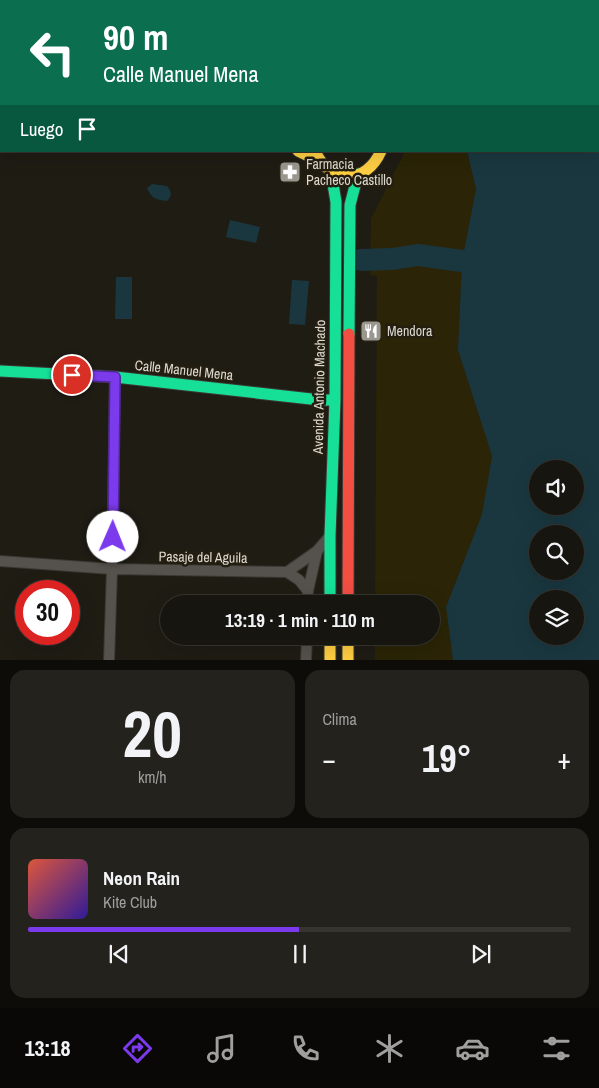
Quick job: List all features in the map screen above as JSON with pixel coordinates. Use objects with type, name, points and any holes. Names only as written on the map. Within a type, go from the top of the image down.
[{"type":"main road","points":[[302,152],[317,156],[324,167],[331,172],[349,176],[368,169],[376,161],[380,152]]},
{"type":"main road","name":"Avenida Antonio Machado","points":[[330,595],[336,202],[331,172]]},
{"type":"main road","name":"Avenida Antonio Machado","points":[[348,595],[350,205],[358,174]]},
{"type":"main road","name":"Calle Manuel Mena","points":[[0,371],[115,377],[334,400]]},
{"type":"main road","points":[[330,645],[330,660]]},
{"type":"main road","points":[[348,645],[348,660]]},
{"type":"street","points":[[109,660],[115,377]]},
{"type":"street","points":[[308,591],[300,580],[287,572],[317,551],[330,536]]},
{"type":"street","points":[[308,595],[317,551]]},
{"type":"street","name":"Pasaje del Aguila","points":[[0,561],[112,569],[287,572]]},
{"type":"street","points":[[306,645],[306,660]]},
{"type":"sand","points":[[404,152],[467,152],[476,189],[462,261],[458,350],[492,456],[482,514],[446,607],[453,660],[375,660],[375,645],[440,645],[440,595],[375,595],[377,276],[370,275],[371,219]]},
{"type":"water","points":[[467,152],[599,152],[599,660],[453,660],[446,607],[482,514],[492,456],[458,350],[462,261],[476,189]]},
{"type":"water","points":[[152,184],[167,186],[171,194],[167,201],[157,199],[150,194],[147,188]]},
{"type":"water","points":[[230,220],[260,227],[256,243],[226,237]]},
{"type":"water","points":[[116,277],[132,277],[132,319],[115,319]]},
{"type":"water","points":[[292,280],[309,281],[305,325],[289,324]]},
{"type":"waterway","points":[[361,260],[392,259],[418,255],[462,261]]},
{"type":"traffic: fast","points":[[330,595],[330,536],[335,400],[336,202],[331,172]]},
{"type":"traffic: fast","points":[[349,334],[350,205],[358,174]]},
{"type":"traffic: fast","points":[[0,371],[115,377],[320,400],[335,400]]},
{"type":"traffic: slow","points":[[300,152],[319,161]]},
{"type":"traffic: slow","points":[[316,152],[330,170],[339,175],[348,176],[357,175],[366,170],[380,152]]},
{"type":"traffic: slow","points":[[330,645],[330,660]]},
{"type":"traffic: slow","points":[[348,645],[348,660]]},
{"type":"traffic: jam","points":[[348,595],[349,334]]},
{"type":"place","name":"Farmacia Pacheco Castillo","points":[[290,172]]},
{"type":"place","name":"Mendora","points":[[371,331]]},
{"type":"route","points":[[72,375],[115,377],[113,537]]}]
